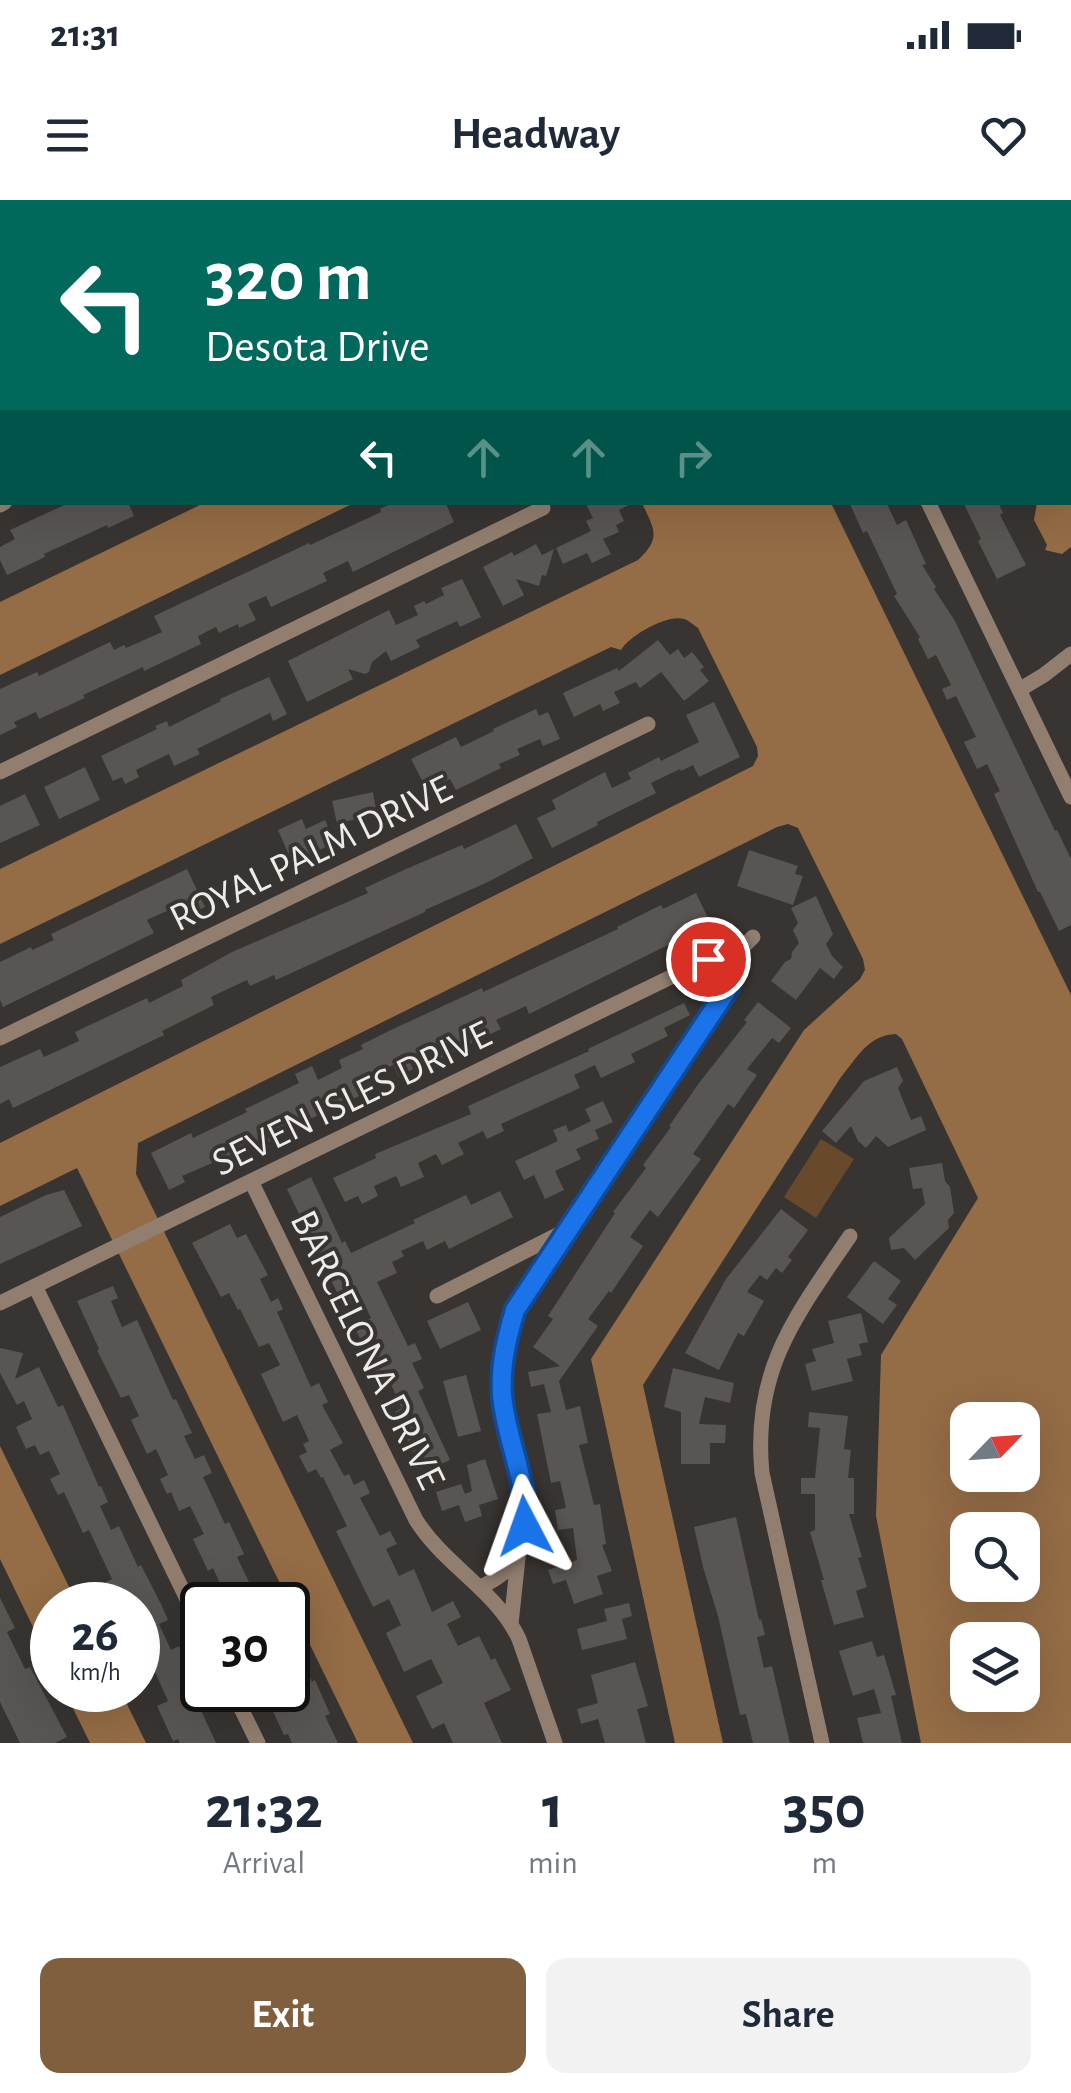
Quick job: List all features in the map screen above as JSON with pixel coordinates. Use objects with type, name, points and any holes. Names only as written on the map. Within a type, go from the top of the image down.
[{"type":"street","points":[[929,505],[1071,797]]},
{"type":"street","points":[[0,772],[543,508]]},
{"type":"street","points":[[1018,690],[1071,654]]},
{"type":"street","name":"ROYAL PALM DRIVE","points":[[0,1038],[648,724]]},
{"type":"street","points":[[511,1624],[526,1505],[502,1396],[505,1342],[515,1310],[729,987],[734,970],[731,959],[753,937]]},
{"type":"street","name":"SEVEN ISLES DRIVE","points":[[0,1303],[708,959],[731,959]]},
{"type":"street","name":"BARCELONA DRIVE","points":[[251,1181],[416,1520],[440,1552],[481,1588],[511,1624],[555,1743]]},
{"type":"street","points":[[437,1296],[572,1228]]},
{"type":"street","points":[[822,1743],[765,1486],[760,1435],[767,1385],[783,1340],[850,1236]]},
{"type":"street","points":[[36,1286],[180,1584]]},
{"type":"street","points":[[481,1588],[506,1570],[519,1553]]},
{"type":"street","points":[[243,1712],[258,1743]]},
{"type":"shaded area","points":[[200,505],[350,505],[0,675],[0,602]]},
{"type":"shaded area","points":[[643,505],[832,505],[1071,995],[1071,1743],[921,1743],[876,1516],[881,1355],[978,1198],[902,1039],[896,1034],[871,1043],[841,1077],[643,1385],[723,1743],[675,1743],[591,1359],[804,1030],[865,970],[798,828],[788,824],[777,827],[138,1143],[136,1174],[413,1743],[358,1743],[310,1645],[310,1582],[279,1582],[77,1168],[0,1206],[0,1143],[753,766],[757,747],[698,628],[677,618],[640,633],[621,650],[611,647],[0,944],[0,869],[638,560],[654,533]]},
{"type":"shaded area","points":[[1037,505],[1071,505],[1071,547],[1062,554],[1045,550],[1047,545],[1034,520]]},
{"type":"shaded area","points":[[821,1139],[854,1159],[816,1218],[784,1197]]},
{"type":"shaded area","points":[[0,1446],[67,1582],[30,1582],[30,1621],[0,1559]]},
{"type":"shaded area","points":[[75,1712],[131,1712],[146,1743],[90,1743]]},
{"type":"building","points":[[64,505],[129,505],[134,516],[44,554],[45,557],[7,575],[0,560],[0,547],[15,539],[10,530]]},
{"type":"building","points":[[388,505],[446,505],[454,522],[353,572],[348,561],[323,573],[327,581],[271,607],[266,596],[248,604],[256,620],[219,633],[216,627],[198,636],[201,644],[144,671],[143,667],[39,719],[36,712],[14,722],[17,727],[0,735],[0,689],[37,672],[39,676],[110,642],[114,650],[124,645],[126,648],[162,632],[154,616],[381,512]]},
{"type":"building","points":[[586,505],[629,505],[619,510],[624,521],[616,525],[619,532],[603,539],[611,554],[592,563],[587,553],[563,564],[556,548],[591,531],[586,521],[593,518]]},
{"type":"building","points":[[850,505],[887,505],[897,525],[906,520],[926,564],[922,565],[955,621],[1071,859],[1071,925],[1059,931],[1038,892],[994,794],[1000,791],[987,764],[977,769],[964,742],[976,737],[956,696],[947,700],[942,689],[951,685],[936,655],[928,659],[920,637],[894,596],[897,594],[867,531],[863,533]]},
{"type":"building","points":[[964,505],[999,505],[1003,513],[1000,515],[1026,565],[997,579],[978,541],[981,539]]},
{"type":"building","points":[[536,544],[542,555],[554,549],[546,576],[542,575],[539,586],[516,579],[524,595],[503,606],[483,567]]},
{"type":"building","points":[[462,579],[481,617],[460,627],[457,621],[416,640],[420,647],[391,661],[386,651],[365,674],[348,669],[353,679],[307,702],[288,661],[389,610],[396,625],[418,615],[414,606],[444,595],[441,588]]},
{"type":"building","points":[[658,640],[670,655],[678,649],[684,658],[692,652],[709,681],[684,701],[661,672],[640,688],[636,682],[614,692],[620,703],[603,711],[600,704],[574,717],[563,693],[617,668],[619,671]]},
{"type":"building","points":[[269,677],[287,714],[273,721],[270,713],[197,749],[200,754],[174,766],[169,754],[136,770],[139,777],[125,784],[122,777],[113,781],[101,756],[157,729],[155,726],[167,721],[169,727]]},
{"type":"building","points":[[714,702],[740,757],[699,777],[693,765],[651,783],[656,793],[552,848],[537,818],[556,809],[552,800],[605,772],[612,788],[631,779],[628,773],[699,742],[686,715]]},
{"type":"building","points":[[536,709],[539,716],[548,712],[560,739],[543,746],[540,739],[517,749],[520,755],[499,764],[501,768],[456,790],[450,779],[427,790],[411,759],[456,737],[461,747]]},
{"type":"building","points":[[85,767],[100,800],[59,819],[44,787]]},
{"type":"building","points":[[373,792],[377,815],[337,823],[332,801]]},
{"type":"building","points":[[25,794],[40,825],[0,843],[0,806]]},
{"type":"building","points":[[302,819],[306,829],[325,820],[335,843],[292,862],[278,830]]},
{"type":"building","points":[[516,824],[533,858],[276,980],[274,975],[250,986],[247,980],[211,997],[214,1005],[162,1031],[164,1035],[13,1108],[9,1099],[0,1104],[0,1067],[40,1049],[44,1057],[79,1041],[75,1032],[147,998],[149,1003],[183,986],[181,980],[232,952],[368,893],[365,888],[406,869],[462,845],[464,849]]},
{"type":"building","points":[[749,850],[798,866],[795,874],[803,876],[793,905],[737,886]]},
{"type":"building","points":[[187,869],[205,907],[189,915],[184,903],[147,920],[154,933],[3,1007],[0,962],[54,940],[51,934]]},
{"type":"building","points":[[696,893],[709,920],[676,935],[678,940],[529,1014],[526,1006],[496,1020],[501,1029],[441,1058],[437,1048],[409,1061],[413,1069],[399,1077],[393,1065],[368,1078],[374,1089],[256,1148],[254,1145],[182,1176],[185,1182],[169,1190],[151,1153],[247,1112],[245,1109],[299,1083],[295,1074],[312,1066],[318,1080],[342,1068],[339,1060],[363,1049],[361,1045],[393,1029],[482,988],[483,992],[661,905],[663,909]]},
{"type":"building","points":[[816,896],[833,934],[826,944],[843,967],[834,979],[820,968],[796,1000],[771,981],[791,959],[799,943],[793,930],[798,923],[791,908]]},
{"type":"building","points":[[758,1002],[791,1028],[779,1043],[772,1038],[747,1069],[757,1075],[734,1108],[728,1104],[693,1154],[701,1159],[658,1217],[650,1210],[630,1237],[643,1246],[588,1319],[598,1326],[559,1381],[566,1410],[580,1406],[588,1443],[579,1445],[594,1505],[600,1504],[606,1544],[602,1545],[612,1571],[597,1576],[603,1594],[574,1604],[566,1580],[553,1584],[548,1570],[577,1560],[573,1528],[558,1530],[555,1510],[566,1508],[560,1481],[551,1483],[537,1414],[551,1412],[544,1384],[531,1387],[528,1372],[560,1366],[533,1347],[613,1212],[646,1168],[643,1165]]},
{"type":"building","points":[[684,1003],[690,1015],[664,1028],[668,1036],[631,1054],[635,1062],[601,1078],[595,1065],[574,1075],[580,1088],[501,1124],[504,1131],[487,1139],[483,1131],[458,1143],[464,1154],[442,1165],[436,1154],[418,1163],[424,1177],[401,1187],[396,1176],[374,1186],[378,1196],[362,1204],[358,1196],[345,1202],[333,1178],[376,1158],[375,1154],[471,1114],[468,1106]]},
{"type":"building","points":[[897,1067],[903,1081],[898,1088],[911,1120],[921,1116],[926,1130],[888,1147],[876,1136],[866,1148],[851,1126],[836,1143],[822,1131],[864,1081]]},
{"type":"building","points":[[603,1101],[613,1122],[595,1130],[599,1139],[576,1149],[581,1159],[555,1171],[564,1190],[545,1199],[534,1175],[524,1180],[515,1161],[558,1141],[553,1130],[566,1125],[569,1132],[591,1121],[585,1109]]},
{"type":"building","points":[[942,1163],[954,1213],[948,1220],[949,1228],[915,1260],[904,1248],[891,1250],[889,1238],[925,1204],[922,1188],[913,1189],[909,1168]]},
{"type":"building","points":[[311,1177],[342,1243],[345,1241],[351,1253],[466,1195],[471,1205],[500,1191],[513,1217],[449,1249],[445,1241],[427,1250],[423,1241],[401,1251],[404,1256],[392,1262],[397,1273],[377,1282],[408,1346],[415,1343],[422,1359],[412,1363],[424,1388],[418,1391],[450,1460],[428,1470],[420,1452],[414,1454],[395,1412],[402,1408],[388,1378],[378,1382],[354,1326],[371,1318],[362,1299],[344,1307],[287,1189]]},
{"type":"building","points":[[64,1190],[82,1226],[0,1264],[0,1217]]},
{"type":"building","points":[[781,1209],[808,1230],[788,1257],[792,1260],[782,1273],[776,1268],[767,1280],[760,1275],[747,1292],[764,1301],[744,1336],[738,1333],[719,1370],[685,1353],[726,1279]]},
{"type":"building","points":[[230,1224],[237,1238],[246,1234],[268,1275],[260,1279],[271,1302],[278,1298],[283,1309],[277,1312],[311,1387],[319,1383],[328,1402],[322,1405],[343,1443],[330,1450],[344,1476],[349,1474],[354,1485],[364,1480],[370,1493],[360,1498],[380,1536],[390,1531],[397,1544],[386,1549],[399,1576],[414,1569],[432,1612],[453,1601],[461,1617],[447,1624],[458,1646],[479,1636],[491,1660],[495,1658],[511,1690],[484,1703],[502,1743],[453,1743],[444,1723],[432,1729],[416,1696],[443,1683],[431,1659],[404,1672],[386,1633],[401,1625],[389,1599],[373,1607],[336,1531],[347,1526],[323,1477],[316,1469],[308,1473],[299,1456],[307,1452],[303,1444],[309,1441],[297,1415],[283,1422],[261,1374],[280,1365],[269,1343],[259,1347],[229,1293],[221,1297],[192,1243]]},
{"type":"building","points":[[874,1261],[901,1281],[888,1299],[897,1305],[883,1324],[847,1297]]},
{"type":"building","points":[[113,1286],[118,1298],[111,1301],[122,1327],[137,1320],[192,1433],[184,1436],[195,1459],[204,1455],[212,1473],[203,1477],[244,1554],[237,1557],[249,1582],[219,1582],[213,1568],[208,1571],[193,1539],[204,1534],[190,1506],[179,1511],[171,1492],[167,1494],[160,1479],[168,1475],[156,1449],[147,1454],[131,1420],[139,1416],[129,1395],[121,1398],[77,1301]]},
{"type":"building","points":[[468,1302],[481,1330],[440,1349],[427,1321]]},
{"type":"building","points":[[861,1313],[868,1342],[859,1344],[862,1355],[847,1359],[853,1381],[812,1391],[805,1364],[816,1361],[812,1349],[834,1343],[828,1321]]},
{"type":"building","points":[[0,1348],[23,1353],[15,1379],[39,1367],[58,1407],[63,1405],[101,1486],[108,1502],[100,1506],[111,1530],[119,1526],[138,1567],[141,1565],[150,1582],[106,1582],[112,1579],[89,1530],[83,1533],[64,1492],[58,1495],[50,1479],[60,1474],[49,1451],[40,1455],[35,1445],[26,1449],[16,1427],[32,1419],[24,1401],[17,1405],[0,1373]]},
{"type":"building","points":[[673,1368],[734,1383],[730,1403],[705,1397],[699,1424],[726,1425],[725,1443],[710,1443],[710,1464],[681,1464],[681,1412],[664,1407]]},
{"type":"building","points":[[466,1375],[481,1431],[458,1437],[443,1381]]},
{"type":"building","points":[[809,1412],[848,1416],[844,1449],[851,1450],[848,1478],[854,1478],[854,1514],[849,1514],[867,1587],[856,1591],[864,1617],[834,1625],[810,1532],[815,1530],[815,1494],[801,1494],[801,1478],[815,1478],[820,1428],[808,1427]]},
{"type":"building","points":[[485,1459],[498,1499],[479,1505],[482,1516],[465,1522],[459,1505],[442,1511],[436,1492],[461,1484],[465,1494],[472,1491],[467,1465]]},
{"type":"building","points":[[736,1517],[765,1635],[757,1637],[764,1668],[772,1666],[790,1743],[753,1743],[746,1714],[740,1715],[703,1567],[694,1527]]},
{"type":"building","points":[[0,1598],[15,1628],[7,1632],[25,1669],[30,1667],[30,1712],[54,1712],[67,1737],[55,1743],[20,1743],[0,1702]]},
{"type":"building","points":[[160,1602],[161,1604],[168,1620],[160,1624]]},
{"type":"building","points":[[629,1603],[632,1616],[622,1619],[627,1639],[582,1650],[577,1629],[607,1621],[604,1609]]},
{"type":"building","points":[[160,1626],[171,1650],[180,1648],[180,1712],[202,1712],[216,1743],[173,1741],[160,1712],[160,1705],[168,1701],[160,1683]]},
{"type":"building","points":[[872,1641],[877,1657],[884,1655],[896,1695],[891,1696],[902,1743],[863,1743],[857,1718],[881,1713],[874,1689],[853,1696],[839,1651]]},
{"type":"building","points":[[635,1662],[648,1706],[637,1709],[646,1743],[605,1743],[598,1719],[581,1724],[577,1709],[598,1703],[591,1675]]},
{"type":"building","points":[[310,1678],[312,1682],[315,1680],[338,1743],[292,1743],[288,1734],[284,1735],[273,1712],[310,1712]]},
{"type":"route","points":[[525,1526],[524,1484],[502,1396],[505,1342],[515,1310],[729,987],[734,970],[731,959],[708,959]]}]
